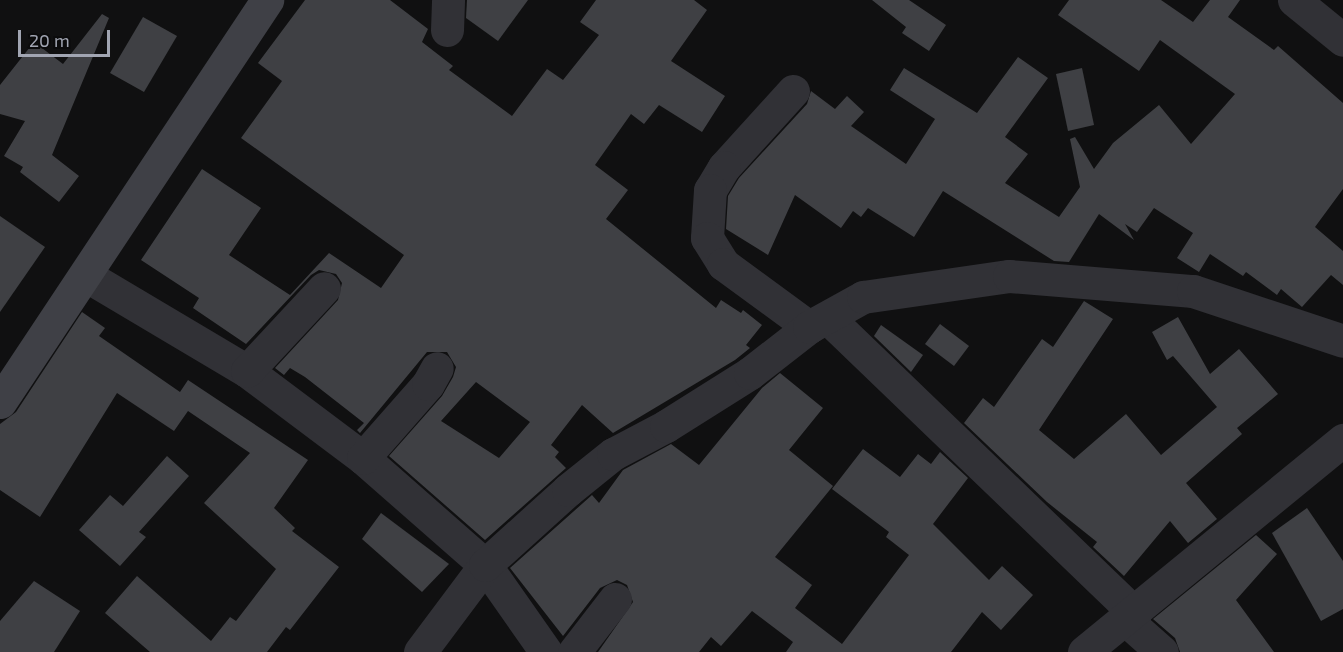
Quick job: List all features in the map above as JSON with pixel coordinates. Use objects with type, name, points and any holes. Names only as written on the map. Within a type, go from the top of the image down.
[{"type":"main road","points":[[0,402],[87,276],[267,0]]},
{"type":"street","points":[[1294,0],[1343,40]]},
{"type":"street","points":[[793,91],[724,167],[710,189],[707,238],[723,264],[819,322],[1131,617],[1162,652]]},
{"type":"street","points":[[87,276],[247,371],[363,458],[485,565],[546,652]]},
{"type":"street","points":[[420,652],[485,565],[613,454],[666,426],[750,373],[819,322],[863,297],[1008,276],[1193,291],[1343,341]]},
{"type":"street","points":[[247,371],[324,288]]},
{"type":"street","points":[[363,458],[421,392],[437,368]]},
{"type":"street","points":[[1084,652],[1131,617],[1343,440]]},
{"type":"street","points":[[574,652],[615,599]]},
{"type":"building","points":[[305,0],[390,0],[428,29],[422,42],[453,66],[449,70],[512,116],[547,69],[563,80],[599,35],[580,22],[596,0],[694,0],[707,10],[671,61],[725,96],[702,132],[659,105],[644,124],[631,114],[595,165],[628,190],[606,219],[716,308],[721,300],[741,313],[743,310],[762,325],[746,345],[750,348],[735,360],[613,433],[582,405],[551,445],[559,452],[555,457],[566,468],[485,540],[389,456],[442,396],[453,377],[456,367],[447,352],[427,352],[360,433],[357,430],[364,423],[305,377],[290,368],[284,375],[275,368],[338,300],[342,283],[336,274],[319,270],[311,275],[246,344],[193,308],[199,298],[141,260],[202,169],[261,208],[229,255],[290,295],[329,253],[381,288],[404,255],[241,138],[282,81],[258,63]],"holes":[[[476,382],[530,422],[499,458],[441,421]]]},
{"type":"building","points":[[467,0],[528,0],[498,41],[466,18]]},
{"type":"building","points":[[872,0],[909,0],[946,25],[929,51],[902,33],[906,27]]},
{"type":"building","points":[[1069,0],[1161,0],[1193,22],[1210,0],[1240,0],[1228,17],[1274,50],[1278,46],[1343,103],[1343,189],[1315,227],[1343,251],[1343,285],[1331,275],[1302,307],[1281,289],[1277,295],[1246,272],[1243,276],[1210,254],[1199,272],[1177,258],[1193,233],[1154,208],[1137,232],[1125,224],[1134,240],[1099,214],[1069,262],[1054,261],[943,191],[914,237],[868,208],[861,217],[853,211],[841,228],[795,195],[768,255],[726,229],[728,196],[739,178],[807,104],[811,91],[835,109],[847,96],[864,112],[851,126],[906,164],[935,119],[890,90],[904,68],[977,113],[1018,57],[1048,78],[1005,137],[1028,154],[1005,183],[1059,217],[1080,187],[1070,139],[1075,137],[1094,169],[1113,143],[1159,105],[1191,144],[1235,94],[1160,40],[1139,71],[1058,15]]},
{"type":"building","points":[[102,14],[109,18],[52,155],[79,176],[59,202],[20,172],[23,167],[4,156],[25,121],[0,114],[0,85],[34,42],[63,64]]},
{"type":"building","points":[[143,17],[177,36],[144,92],[110,73]]},
{"type":"building","points":[[1082,68],[1094,125],[1068,131],[1056,74]]},
{"type":"building","points":[[0,216],[45,247],[0,312]]},
{"type":"building","points":[[1084,301],[1113,319],[1039,430],[1074,459],[1126,414],[1161,455],[1217,407],[1173,356],[1167,360],[1152,332],[1178,317],[1210,374],[1239,349],[1278,394],[1237,428],[1242,434],[1186,483],[1217,519],[1188,543],[1170,521],[1124,576],[1093,547],[1097,542],[1047,502],[964,423],[983,398],[994,407],[1042,339],[1053,347]]},
{"type":"building","points":[[82,312],[105,328],[99,336],[180,392],[188,380],[308,460],[274,508],[295,528],[292,531],[339,567],[290,630],[286,627],[267,652],[150,652],[105,613],[137,576],[211,641],[230,617],[236,621],[276,569],[204,503],[250,453],[188,411],[174,431],[117,393],[40,517],[0,490],[0,424],[16,412]]},
{"type":"building","points":[[940,324],[969,346],[954,366],[925,344]]},
{"type":"building","points":[[881,325],[923,355],[911,372],[874,336]]},
{"type":"building","points":[[780,373],[823,408],[789,450],[833,486],[775,557],[812,585],[795,608],[842,644],[909,555],[886,537],[889,532],[832,489],[863,449],[900,477],[918,454],[931,464],[940,452],[968,478],[933,524],[989,580],[1002,566],[1033,595],[1001,630],[982,612],[951,652],[786,652],[793,642],[752,611],[721,646],[711,637],[699,652],[598,652],[633,602],[627,585],[617,580],[600,588],[563,636],[510,568],[592,495],[599,503],[623,470],[671,444],[699,465],[762,388]]},
{"type":"building","points":[[167,456],[189,476],[139,532],[146,537],[120,566],[79,530],[110,495],[123,506]]},
{"type":"building","points":[[1307,508],[1343,561],[1343,609],[1321,621],[1272,533]]},
{"type":"building","points":[[381,513],[449,564],[422,592],[362,539]]},
{"type":"building","points":[[1256,535],[1277,554],[1236,600],[1274,652],[1180,652],[1175,638],[1153,619]]},
{"type":"building","points":[[34,581],[80,611],[54,652],[0,652],[0,621]]}]
